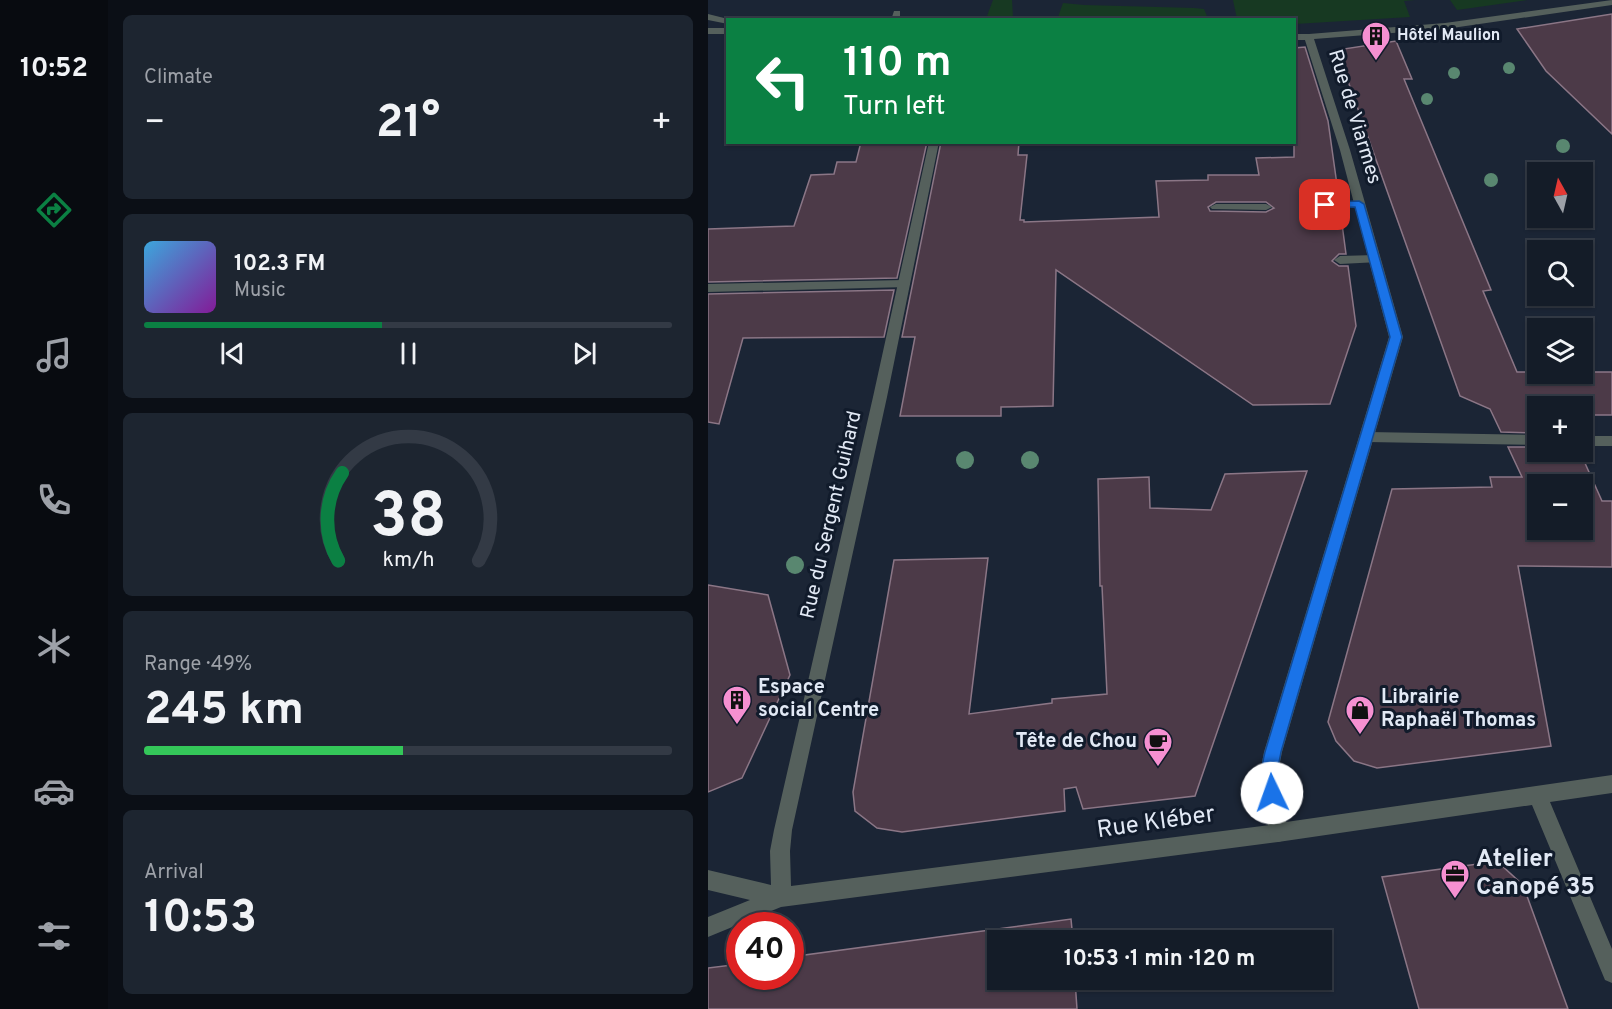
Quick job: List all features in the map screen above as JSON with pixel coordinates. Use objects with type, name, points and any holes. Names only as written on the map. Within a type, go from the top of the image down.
[{"type":"street","points":[[1302,37],[1445,26],[1612,2]]},
{"type":"street","points":[[708,17],[726,21]]},
{"type":"street","points":[[708,31],[726,31]]},
{"type":"street","name":"Rue de Viarmes","points":[[1278,832],[1269,773],[1273,752],[1396,337],[1359,204],[1302,37]]},
{"type":"street","name":"Rue du Sergent Guihard","points":[[781,897],[780,851],[783,830],[934,144]]},
{"type":"street","points":[[1325,205],[1359,204]]},
{"type":"street","points":[[1216,207],[1266,207]]},
{"type":"street","points":[[1340,260],[1375,259]]},
{"type":"street","points":[[708,288],[904,284]]},
{"type":"street","points":[[1368,437],[1527,440]]},
{"type":"street","points":[[1593,441],[1612,441]]},
{"type":"street","name":"Rue Kléber","points":[[708,927],[781,897],[1278,832],[1612,784]]},
{"type":"street","points":[[1537,795],[1612,973]]},
{"type":"street","name":"Rue Kléber","points":[[708,880],[781,897]]},
{"type":"green space","points":[[993,0],[1012,0],[1013,17],[987,16]]},
{"type":"green space","points":[[1233,0],[1415,0],[1404,1],[1410,17],[1296,24],[1296,18],[1237,18]]},
{"type":"green space","points":[[1450,0],[1527,0],[1457,10]]},
{"type":"green space","points":[[1063,3],[1194,8],[1204,9],[1207,16],[1206,18],[1058,17]]},
{"type":"building","points":[[1612,14],[1612,134],[1546,71],[1517,29]]},
{"type":"building","points":[[1396,41],[1412,79],[1404,79],[1491,290],[1483,291],[1517,372],[1527,372],[1527,384],[1593,384],[1593,372],[1612,372],[1612,415],[1593,415],[1593,396],[1527,396],[1527,433],[1501,432],[1490,409],[1460,396],[1337,50]]},
{"type":"building","points":[[1305,47],[1328,121],[1339,199],[1324,200],[1317,206],[1325,210],[1340,209],[1346,254],[1339,254],[1332,261],[1339,266],[1348,266],[1356,326],[1330,404],[1253,405],[1056,270],[1053,406],[1001,407],[1001,416],[900,416],[915,337],[902,337],[941,144],[1019,144],[1018,155],[1027,155],[1020,220],[1024,222],[1159,217],[1156,181],[1208,180],[1208,175],[1259,175],[1256,158],[1294,157],[1296,48]],"holes":[[[1216,202],[1266,202],[1274,208],[1266,212],[1210,211],[1208,207]]]},
{"type":"building","points":[[860,144],[927,144],[897,278],[708,282],[708,229],[794,226],[811,175],[834,174],[837,162],[856,162]]},
{"type":"building","points":[[894,290],[884,337],[743,338],[719,424],[708,422],[708,294]]},
{"type":"building","points":[[1508,447],[1527,447],[1527,462],[1584,462],[1590,474],[1527,474],[1527,540],[1593,540],[1593,481],[1602,501],[1612,501],[1612,567],[1518,566],[1551,746],[1377,768],[1354,761],[1336,741],[1328,722],[1392,489],[1492,487],[1490,477],[1522,477]]},
{"type":"building","points":[[1307,471],[1195,796],[1083,809],[1076,787],[1064,789],[1065,811],[902,832],[877,828],[855,811],[853,792],[894,560],[988,558],[969,714],[1052,703],[1052,699],[1107,694],[1102,586],[1100,586],[1098,479],[1149,477],[1150,508],[1211,510],[1225,474]]},
{"type":"building","name":"Espace social Centre","points":[[708,585],[768,595],[790,675],[742,778],[708,792]]},
{"type":"building","points":[[1493,862],[1501,865],[1523,885],[1568,1009],[1419,1009],[1382,877]]},
{"type":"building","points":[[1071,919],[1072,930],[990,930]]},
{"type":"building","points":[[987,930],[987,990],[1076,990],[1077,1009],[708,1009],[708,968],[726,966],[726,990],[804,990],[804,955]]},
{"type":"place","name":"Hôtel Maulion","points":[[1376,62]]},
{"type":"place","name":"Espace social Centre","points":[[737,726]]},
{"type":"place","name":"Librairie Raphaël Thomas","points":[[1360,736]]},
{"type":"place","name":"Tête de Chou","points":[[1158,768]]},
{"type":"place","name":"Atelier Canopé 35","points":[[1455,900]]},
{"type":"route","points":[[1272,793],[1269,773],[1273,752],[1396,337],[1359,204],[1325,205]]}]
